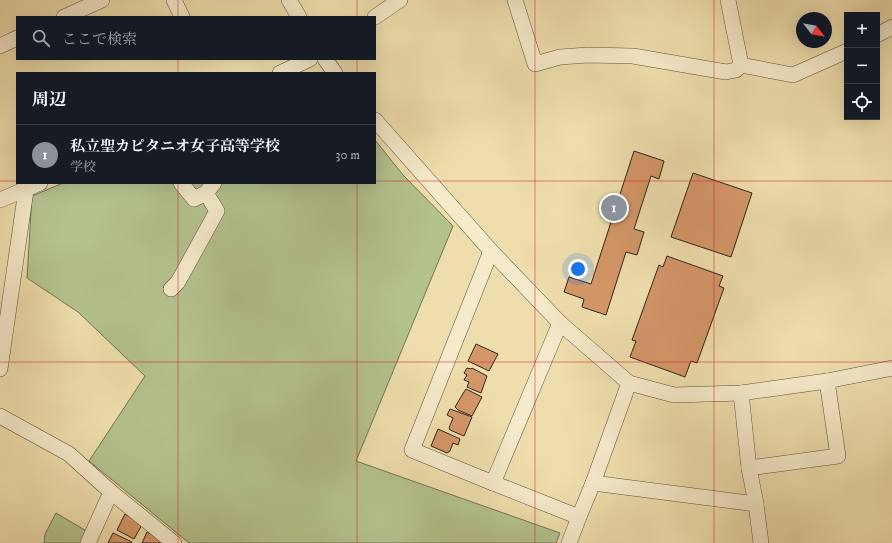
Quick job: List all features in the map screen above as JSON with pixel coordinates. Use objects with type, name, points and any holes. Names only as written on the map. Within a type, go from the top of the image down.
[{"type":"street","points":[[66,16],[102,0]]},
{"type":"street","points":[[174,0],[182,16]]},
{"type":"street","points":[[289,0],[298,16]]},
{"type":"street","points":[[376,16],[400,0]]},
{"type":"street","points":[[515,0],[536,64],[560,57],[588,55],[633,56],[726,72],[736,70],[741,65]]},
{"type":"street","points":[[728,0],[741,65]]},
{"type":"street","points":[[880,33],[892,27]]},
{"type":"street","points":[[0,46],[16,38]]},
{"type":"street","points":[[741,65],[793,75],[844,52]]},
{"type":"street","points":[[282,72],[308,60]]},
{"type":"street","points":[[326,60],[334,72]]},
{"type":"street","points":[[376,121],[491,251],[560,323],[629,383],[674,395],[741,393],[827,381],[892,368]]},
{"type":"street","points":[[0,200],[38,184]]},
{"type":"street","points":[[171,289],[178,282],[216,211],[210,188],[194,199],[181,184]]},
{"type":"street","points":[[0,369],[26,190]]},
{"type":"street","points":[[491,251],[412,450],[579,517]]},
{"type":"street","points":[[493,483],[560,323]]},
{"type":"street","points":[[749,468],[838,456],[827,381]]},
{"type":"street","points":[[569,543],[593,483],[629,383]]},
{"type":"street","points":[[741,393],[749,468],[756,504],[761,543]]},
{"type":"street","points":[[0,416],[69,454],[111,492],[174,543]]},
{"type":"street","points":[[593,483],[756,504]]},
{"type":"street","points":[[88,543],[111,492]]},
{"type":"green space","points":[[376,141],[403,175],[453,226],[356,461],[560,533],[556,543],[189,543],[89,461],[145,376],[78,312],[27,278],[32,196],[61,184],[376,184]]},
{"type":"green space","points":[[56,513],[88,532],[83,543],[44,543],[45,534]]},
{"type":"building","points":[[634,151],[664,161],[659,179],[651,176],[634,229],[644,232],[637,255],[626,252],[606,315],[582,307],[584,299],[564,292],[569,277],[591,284]]},
{"type":"building","points":[[693,173],[752,193],[731,257],[671,237]]},
{"type":"building","points":[[667,256],[723,276],[719,286],[724,288],[697,363],[691,361],[685,377],[630,357],[636,341],[632,340],[659,265],[663,267]]},
{"type":"building","points":[[476,344],[498,354],[489,371],[468,361]]},
{"type":"building","points":[[467,368],[472,368],[487,376],[481,393],[467,387],[469,382],[464,380],[467,375],[464,373]]},
{"type":"building","points":[[466,389],[482,397],[472,416],[458,410],[455,407]]},
{"type":"building","points":[[450,409],[472,417],[464,436],[450,430],[449,428],[453,418],[447,415]]},
{"type":"building","points":[[438,429],[460,439],[458,445],[453,443],[450,451],[447,453],[431,446]]},
{"type":"building","points":[[125,514],[143,523],[134,539],[117,530]]},
{"type":"building","points":[[147,532],[165,541],[164,543],[142,543]]},
{"type":"building","points":[[113,533],[132,542],[108,543]]},
{"type":"place","name":"私立聖カピタニオ女子高等学校","points":[[614,208]]}]
